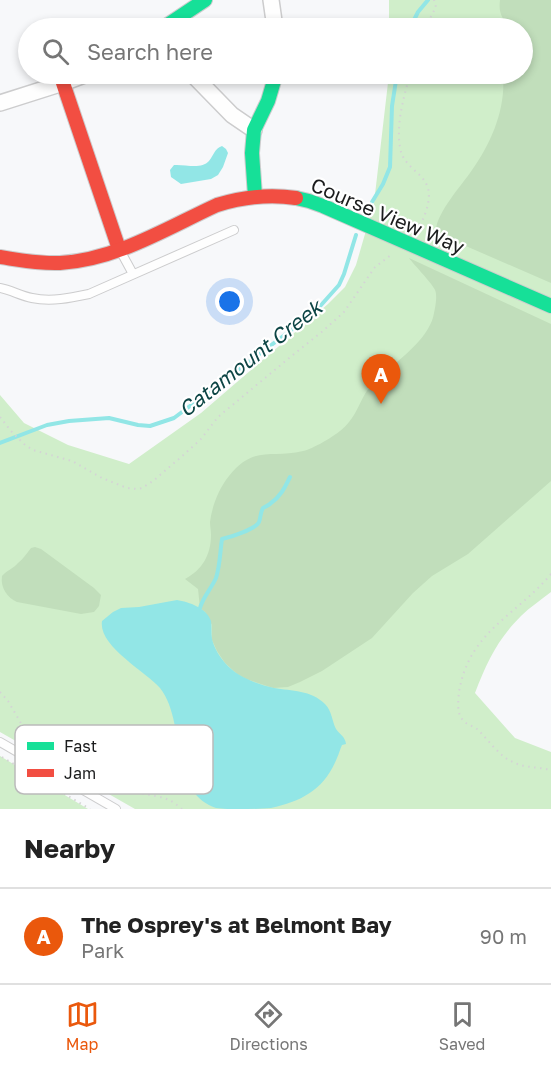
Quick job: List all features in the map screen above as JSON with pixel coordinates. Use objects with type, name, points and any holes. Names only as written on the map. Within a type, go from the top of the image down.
[{"type":"street","points":[[178,18],[205,0]]},
{"type":"street","points":[[271,0],[274,18]]},
{"type":"street","points":[[0,104],[60,84]]},
{"type":"street","points":[[63,84],[119,249]]},
{"type":"street","points":[[202,84],[232,115],[254,130]]},
{"type":"street","points":[[255,196],[252,153],[254,130],[268,101],[273,84]]},
{"type":"street","name":"Course View Way","points":[[0,257],[25,262],[68,262],[102,255],[217,205],[255,196],[279,196],[301,198],[323,206],[551,306]]},
{"type":"lane","points":[[0,288],[31,298],[51,300],[89,294],[234,230]]},
{"type":"lane","points":[[119,249],[133,274]]},
{"type":"lane","points":[[0,742],[15,751]]},
{"type":"lane","points":[[90,794],[116,809]]},
{"type":"path","points":[[430,18],[436,5],[434,0]]},
{"type":"path","points":[[0,417],[24,444],[33,450],[72,461],[102,478],[127,488],[137,489],[147,485],[197,443],[218,417],[344,312],[375,267],[398,251],[423,220],[428,207],[428,187],[419,174],[406,162],[400,148],[402,108],[408,84]]},
{"type":"path","points":[[551,574],[484,637],[468,663],[458,698],[462,720],[477,729],[504,757],[518,765],[551,770]]},
{"type":"path","points":[[0,692],[22,725]]},
{"type":"path","points":[[0,756],[15,765]]},
{"type":"path","points":[[65,794],[90,809]]},
{"type":"path","points":[[141,794],[166,798],[182,809]]},
{"type":"green space","points":[[389,0],[551,0],[551,592],[524,613],[505,634],[488,661],[475,693],[515,738],[551,752],[551,809],[135,809],[109,794],[213,794],[213,725],[15,725],[15,741],[0,732],[0,395],[24,423],[68,445],[129,464],[201,413],[328,304],[345,287],[356,265],[374,203],[388,84],[533,84],[533,18],[389,18]]},
{"type":"green space","points":[[500,0],[551,0],[551,283],[452,240],[436,230],[445,207],[486,148],[500,112],[503,84],[533,84],[533,18],[502,18]]},
{"type":"green space","points":[[409,258],[551,324],[551,481],[468,554],[432,576],[413,593],[372,638],[322,671],[288,687],[273,688],[246,679],[225,663],[217,651],[212,640],[212,625],[200,608],[198,589],[185,579],[201,566],[207,555],[211,542],[210,522],[216,498],[229,476],[247,460],[264,454],[305,450],[338,433],[352,418],[370,387],[418,342],[432,321],[436,294],[430,283]]},
{"type":"green space","points":[[31,548],[41,549],[101,595],[99,606],[94,612],[81,614],[17,602],[8,595],[2,585],[2,576]]},
{"type":"green space","points":[[0,756],[15,765],[15,794],[63,794],[88,809],[0,809]]},
{"type":"water","points":[[222,146],[228,153],[218,175],[211,179],[181,184],[171,177],[170,170],[174,165],[206,164],[216,150]]},
{"type":"water","points":[[177,600],[197,606],[209,616],[212,639],[216,649],[225,663],[235,672],[274,688],[301,692],[320,699],[331,713],[336,729],[346,744],[342,745],[332,769],[319,786],[302,798],[271,808],[224,809],[216,808],[201,800],[196,794],[213,794],[213,725],[174,725],[168,702],[160,688],[115,649],[107,640],[103,630],[102,621],[113,612],[121,608]]},
{"type":"waterway","name":"Catamount Creek","points":[[415,18],[428,0]]},
{"type":"waterway","name":"Catamount Creek","points":[[372,202],[390,167],[392,106],[395,84]]},
{"type":"waterway","name":"Catamount Creek","points":[[0,443],[47,425],[69,421],[109,418],[150,426],[174,418],[314,313],[339,285],[356,235]]},
{"type":"waterway","points":[[200,608],[216,578],[222,539],[257,525],[263,508],[277,497],[290,477]]},
{"type":"traffic: fast","points":[[178,18],[205,0]]},
{"type":"traffic: fast","points":[[255,196],[252,153],[254,130],[268,101],[273,84]]},
{"type":"traffic: fast","points":[[296,198],[323,206],[551,306]]},
{"type":"traffic: jam","points":[[63,84],[119,249]]},
{"type":"traffic: jam","points":[[0,257],[45,263],[81,261],[141,242],[217,205],[256,197],[296,198]]},
{"type":"place","name":"The Osprey's at Belmont Bay","points":[[381,404]]}]
